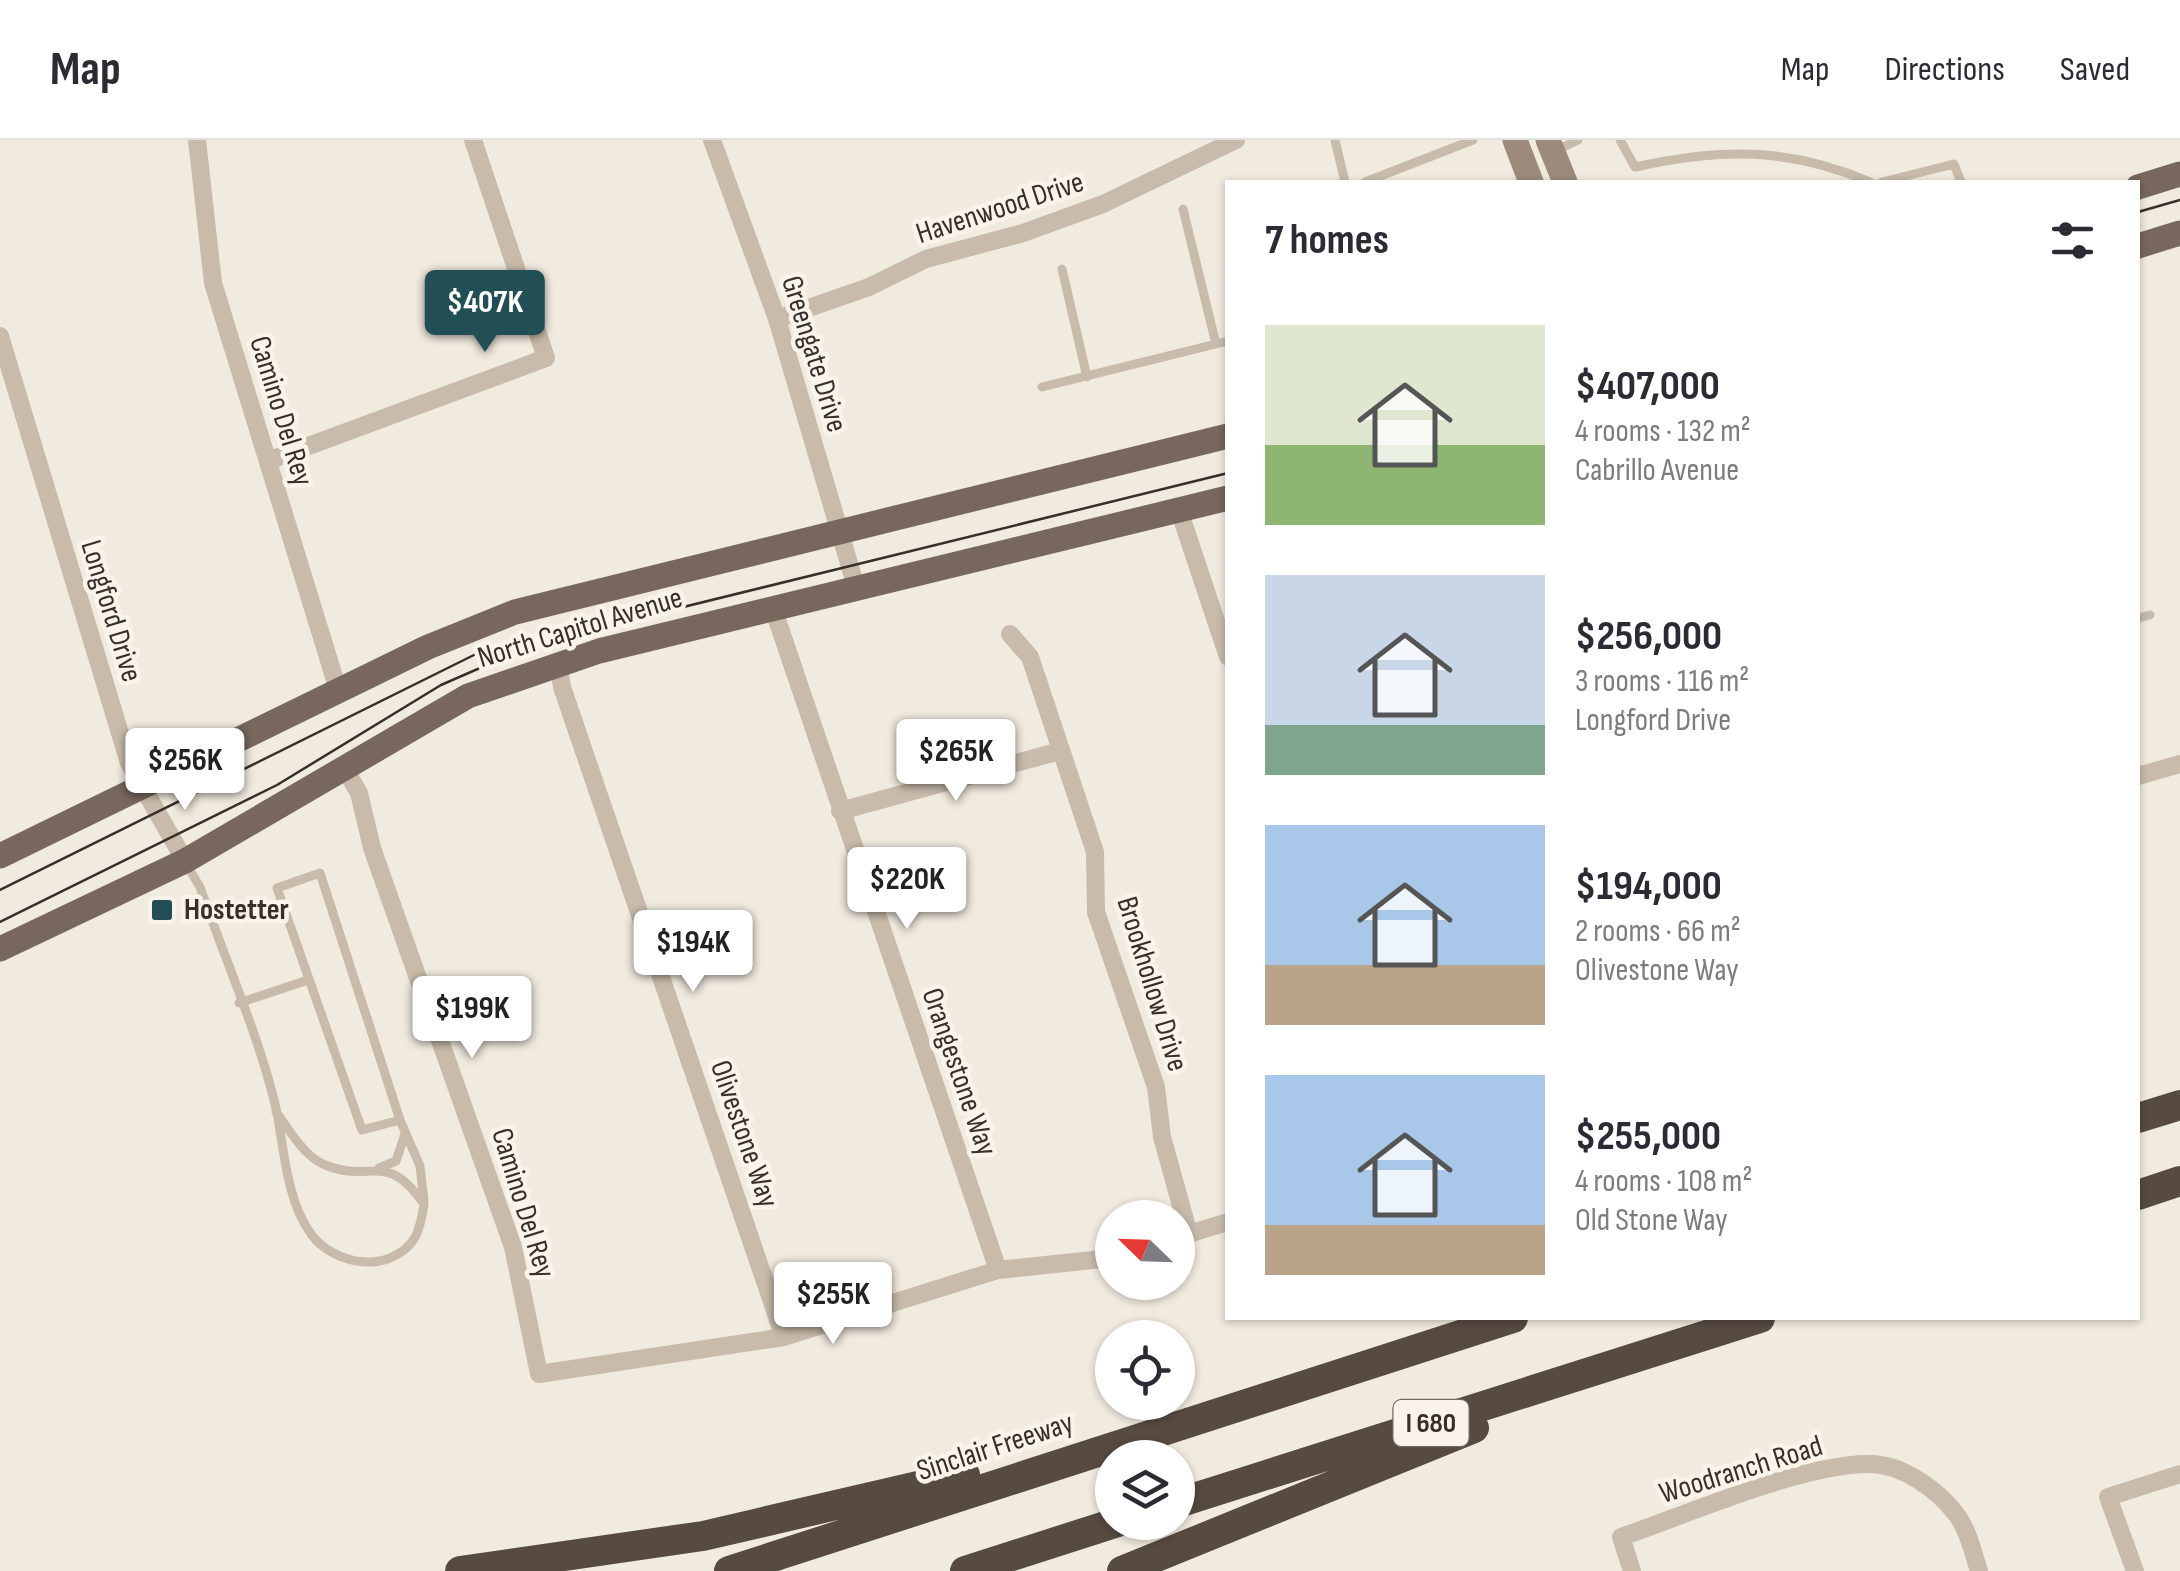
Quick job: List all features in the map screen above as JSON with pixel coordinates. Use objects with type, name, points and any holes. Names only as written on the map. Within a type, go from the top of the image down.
[{"type":"highway","points":[[2140,1117],[2180,1105]]},
{"type":"highway","points":[[2140,1194],[2180,1181]]},
{"type":"highway","name":"Sinclair Freeway","points":[[729,1571],[1507,1320]]},
{"type":"highway","name":"I 680","points":[[1195,1499],[1754,1320]]},
{"type":"highway","points":[[1122,1571],[1685,1342]]},
{"type":"highway","points":[[460,1571],[704,1536],[1206,1416]]},
{"type":"highway","points":[[965,1571],[1095,1529]]},
{"type":"main road","points":[[2140,185],[2180,174]]},
{"type":"main road","points":[[2140,245],[2180,233]]},
{"type":"main road","name":"North Capitol Avenue","points":[[0,856],[428,647],[516,612],[1225,437]]},
{"type":"main road","name":"North Capitol Avenue","points":[[0,949],[185,861],[468,696],[558,664],[772,608],[1225,499]]},
{"type":"street","name":"Camino Del Rey","points":[[197,140],[213,283],[339,693]]},
{"type":"street","points":[[268,461],[546,358],[473,140]]},
{"type":"street","name":"Greengate Drive","points":[[712,140],[777,319],[856,587]]},
{"type":"street","name":"Havenwood Drive","points":[[777,319],[868,287],[926,259],[1024,233],[1103,204],[1236,140]]},
{"type":"street","points":[[1515,140],[1530,180]]},
{"type":"street","points":[[1550,146],[1565,180]]},
{"type":"street","name":"Longford Drive","points":[[0,336],[129,763],[185,861]]},
{"type":"street","points":[[1179,510],[1225,644]]},
{"type":"street","name":"Orangestone Way","points":[[772,608],[998,1270]]},
{"type":"street","name":"Brookhollow Drive","points":[[1010,634],[1030,657],[1095,852],[1096,912],[1156,1087],[1175,1200]]},
{"type":"street","name":"Olivestone Way","points":[[558,664],[784,1337]]},
{"type":"street","points":[[840,810],[1060,752]]},
{"type":"street","points":[[2140,775],[2180,764]]},
{"type":"street","name":"Camino Del Rey","points":[[346,769],[359,793],[372,848],[513,1247],[538,1374],[784,1337]]},
{"type":"street","points":[[1195,1232],[1225,1223]]},
{"type":"street","points":[[784,1337],[998,1270],[1095,1260]]},
{"type":"street","name":"Woodranch Road","points":[[1632,1571],[1621,1537],[1819,1470],[1874,1464],[1908,1475],[1936,1492],[1959,1517],[1980,1571]]},
{"type":"street","points":[[2135,1571],[2108,1496],[2180,1474]]},
{"type":"lane","points":[[1335,140],[1345,180]]},
{"type":"lane","points":[[1370,180],[1473,140]]},
{"type":"lane","points":[[1550,146],[1578,140]]},
{"type":"lane","points":[[1620,140],[1635,166],[1696,154],[1774,153],[1838,168],[1865,180]]},
{"type":"lane","points":[[1890,180],[1954,164],[1959,180]]},
{"type":"lane","points":[[1183,209],[1216,344]]},
{"type":"lane","points":[[1062,269],[1086,377]]},
{"type":"lane","points":[[1042,387],[1225,342]]},
{"type":"lane","points":[[2140,617],[2150,614]]},
{"type":"lane","name":"Longford Drive","points":[[185,861],[200,888],[276,1112]]},
{"type":"lane","points":[[276,1112],[282,1151],[307,1230],[322,1245],[364,1264],[404,1252],[420,1234],[424,1204],[420,1166],[404,1134],[400,1120],[320,873],[277,888],[362,1130],[400,1120]]},
{"type":"lane","points":[[240,1003],[308,980]]},
{"type":"lane","points":[[276,1112],[309,1155],[324,1165],[394,1173],[424,1204]]},
{"type":"lane","points":[[375,1170],[396,1161],[404,1134]]},
{"type":"tram line","points":[[2140,211],[2180,200]]},
{"type":"tram line","points":[[0,922],[277,785],[441,685],[537,643],[1225,474]]},
{"type":"tram line","points":[[0,890],[486,649]]},
{"type":"place","name":"Hostetter","points":[[162,910]]}]
